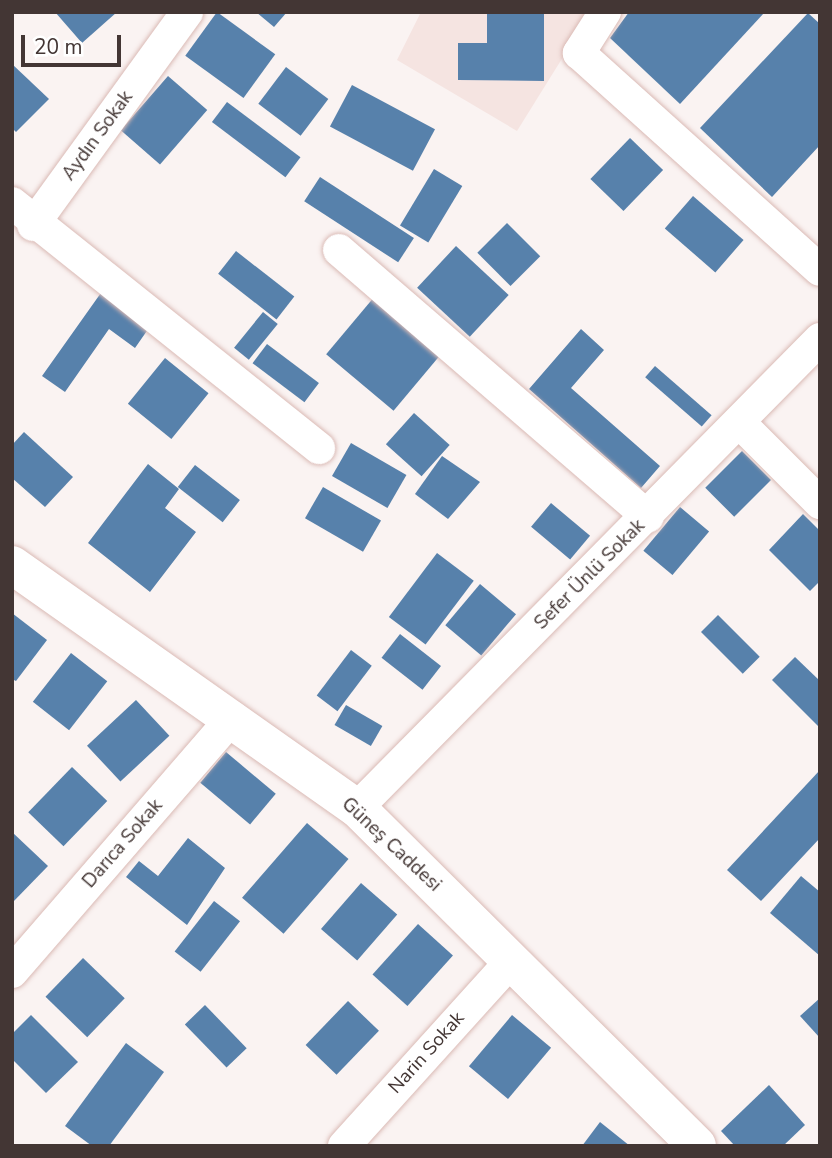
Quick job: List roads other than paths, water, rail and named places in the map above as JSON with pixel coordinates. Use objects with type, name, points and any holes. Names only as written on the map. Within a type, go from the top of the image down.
[{"type":"street","name":"Aydın Sokak","points":[[23,214],[187,12]]},
{"type":"street","points":[[605,12],[579,53],[820,270]]},
{"type":"street","points":[[23,214],[320,448]]},
{"type":"street","points":[[339,250],[648,517]]},
{"type":"street","name":"Sefer Ünlü Sokak","points":[[357,808],[741,424],[820,339]]},
{"type":"street","points":[[741,424],[820,503]]},
{"type":"street","name":"Güneş Caddesi","points":[[12,565],[233,717],[357,808],[697,1146]]},
{"type":"street","name":"Darıca Sokak","points":[[12,972],[233,717]]},
{"type":"street","name":"Narin Sokak","points":[[344,1146],[511,961]]}]
